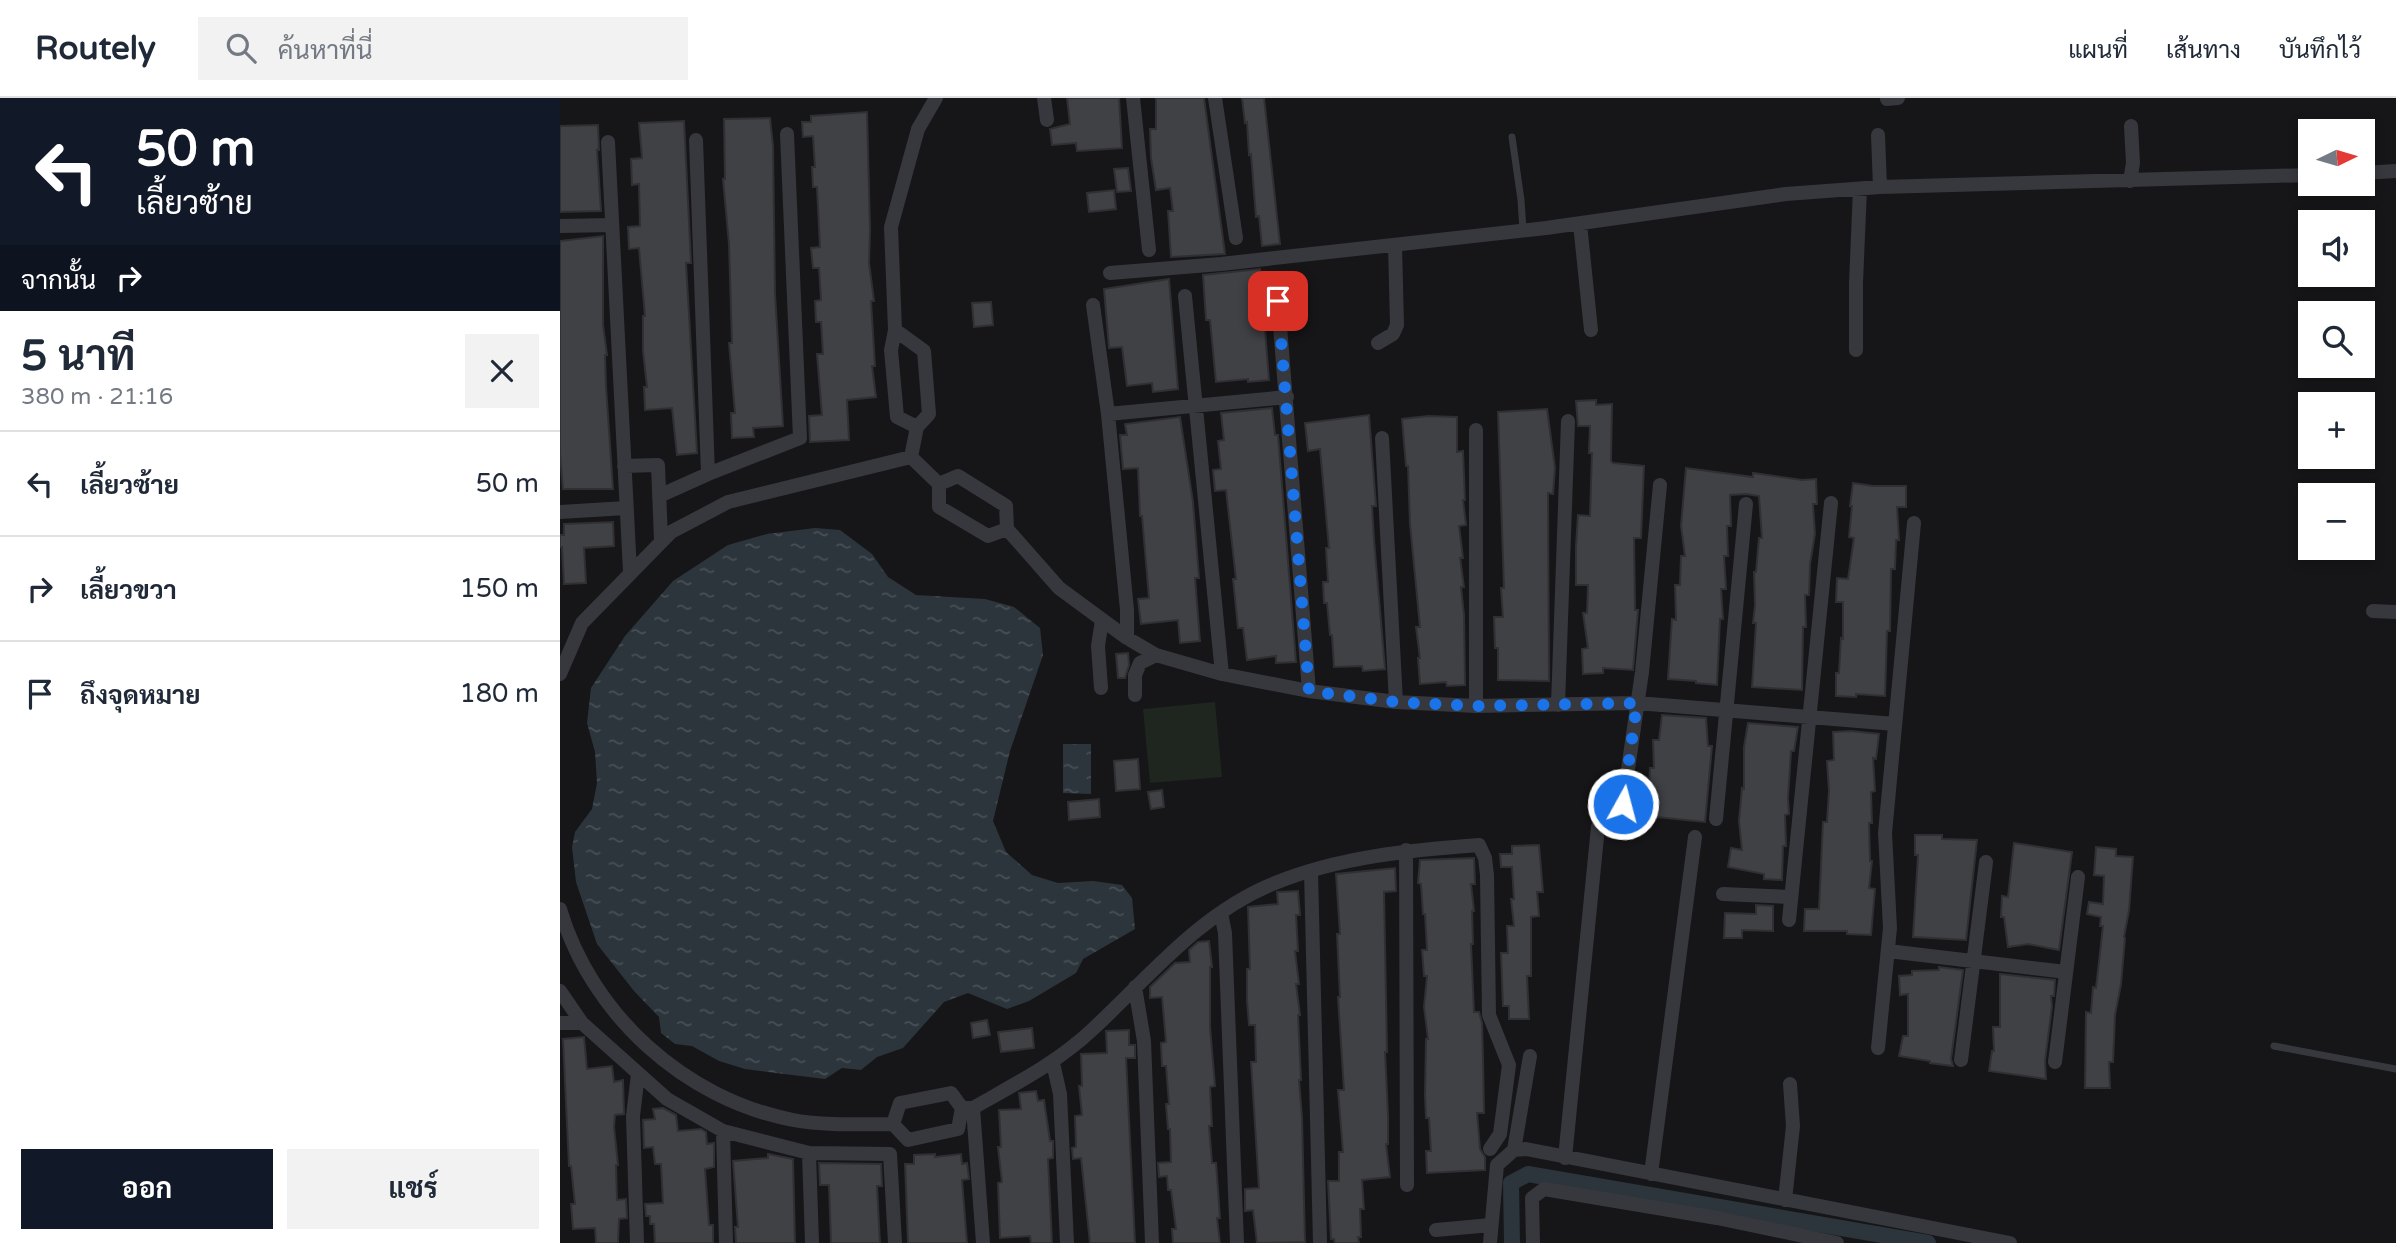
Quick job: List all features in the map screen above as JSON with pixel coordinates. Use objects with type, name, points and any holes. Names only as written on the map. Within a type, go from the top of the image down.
[{"type":"street","points":[[917,427],[897,417],[891,350],[895,330],[891,228],[918,129],[936,98]]},
{"type":"street","points":[[1044,98],[1047,120]]},
{"type":"street","points":[[1133,98],[1149,250]]},
{"type":"street","points":[[1215,98],[1236,238]]},
{"type":"street","points":[[1887,99],[1898,98]]},
{"type":"street","points":[[2130,181],[2133,163],[2132,126]]},
{"type":"street","points":[[659,496],[800,438],[787,134]]},
{"type":"street","points":[[1878,135],[1880,187]]},
{"type":"street","points":[[696,140],[708,474]]},
{"type":"street","points":[[608,142],[629,572]]},
{"type":"street","points":[[2375,172],[2396,171]]},
{"type":"street","points":[[1110,273],[1221,264],[1523,230],[1786,194],[1880,187],[2298,175]]},
{"type":"street","points":[[1856,350],[1860,189]]},
{"type":"street","points":[[1580,223],[1591,330]]},
{"type":"street","points":[[560,226],[612,225]]},
{"type":"street","points":[[1378,343],[1392,334],[1397,325],[1395,244]]},
{"type":"street","points":[[1185,296],[1222,674]]},
{"type":"street","points":[[1278,301],[1309,691]]},
{"type":"street","points":[[1093,305],[1108,414],[1127,610],[1127,638]]},
{"type":"street","points":[[895,330],[924,351],[929,415],[917,427],[911,457]]},
{"type":"street","points":[[1108,414],[1287,397]]},
{"type":"street","points":[[1558,705],[1568,421]]},
{"type":"street","points":[[1476,430],[1476,706]]},
{"type":"street","points":[[1382,438],[1396,702]]},
{"type":"street","points":[[911,457],[939,484],[939,506],[988,536],[1007,529]]},
{"type":"street","points":[[560,674],[582,623],[671,532],[728,502],[911,457]]},
{"type":"street","points":[[624,466],[657,465],[661,540]]},
{"type":"street","points":[[939,484],[958,476],[1006,506],[1007,529],[1059,588],[1127,638],[1156,655],[1222,674],[1309,691],[1396,702],[1476,706],[1637,703],[1895,724]]},
{"type":"street","points":[[1623,804],[1661,485]]},
{"type":"street","points":[[1789,920],[1831,503]]},
{"type":"street","points":[[1716,819],[1746,504]]},
{"type":"street","points":[[560,512],[626,508]]},
{"type":"street","points":[[1878,1048],[1890,928],[1885,833],[1914,523]]},
{"type":"street","points":[[2373,611],[2396,612]]},
{"type":"street","points":[[1101,688],[1098,646],[1102,620]]},
{"type":"street","points":[[1135,695],[1135,675],[1140,663],[1156,655]]},
{"type":"street","points":[[1565,1158],[1598,827]]},
{"type":"street","points":[[1651,1174],[1696,837]]},
{"type":"street","points":[[560,909],[583,963],[603,997],[633,1034],[673,1068],[712,1090],[753,1108],[792,1119],[835,1124],[894,1124],[908,1140],[958,1129],[967,1108],[1053,1063],[1093,1030],[1189,936],[1221,913],[1275,883],[1311,871],[1406,850],[1479,845],[1485,858],[1488,887],[1489,1014],[1509,1065],[1500,1134],[1490,1149]]},
{"type":"street","points":[[1406,850],[1407,1185]]},
{"type":"street","points":[[1961,1060],[1986,862]]},
{"type":"street","points":[[1311,871],[1320,1243]]},
{"type":"street","points":[[2055,1062],[2078,877]]},
{"type":"street","points":[[1723,894],[1791,897]]},
{"type":"street","points":[[1221,913],[1225,933],[1237,1243]]},
{"type":"street","points":[[1888,951],[2066,972]]},
{"type":"street","points":[[1135,987],[1144,1041],[1152,1243]]},
{"type":"street","points":[[560,991],[582,1023],[667,1099],[723,1131],[809,1153],[890,1154],[895,1243]]},
{"type":"street","points":[[560,1023],[582,1023]]},
{"type":"street","points":[[1514,1150],[1530,1056]]},
{"type":"street","points":[[1053,1063],[1060,1094],[1067,1243]]},
{"type":"street","points":[[637,1243],[632,1116],[638,1074]]},
{"type":"street","points":[[1786,1200],[1793,1126],[1790,1084]]},
{"type":"street","points":[[894,1124],[900,1103],[951,1093],[967,1108],[983,1243]]},
{"type":"street","points":[[723,1131],[726,1243]]},
{"type":"street","points":[[1490,1243],[1497,1165],[1514,1150],[1527,1149],[2010,1243]]},
{"type":"street","points":[[809,1153],[813,1243]]},
{"type":"street","points":[[1532,1243],[1532,1198],[1544,1189],[1717,1218],[1835,1243]]},
{"type":"street","points":[[1436,1230],[1490,1225]]},
{"type":"lane","points":[[1513,137],[1523,230]]},
{"type":"lane","points":[[2274,1045],[2396,1069]]},
{"type":"shaded area","points":[[1215,702],[1222,777],[1150,783],[1143,709]]},
{"type":"water","points":[[815,528],[840,530],[872,554],[888,577],[916,595],[985,599],[1014,607],[1040,628],[1043,655],[1010,751],[993,821],[1006,852],[1032,875],[1058,883],[1093,881],[1122,885],[1132,898],[1135,929],[1083,959],[1076,973],[1029,1001],[1007,1009],[968,993],[944,1002],[903,1048],[877,1057],[861,1070],[842,1068],[825,1079],[745,1069],[719,1061],[692,1046],[675,1044],[661,1033],[659,1017],[634,991],[597,944],[576,882],[572,847],[575,832],[592,809],[597,783],[595,752],[587,723],[591,688],[625,636],[673,581],[728,545],[767,534]]},
{"type":"water","points":[[1063,744],[1091,744],[1091,794],[1063,793]]},
{"type":"building","points":[[1067,98],[1119,98],[1122,148],[1077,151],[1076,143],[1052,145],[1050,129],[1070,124]]},
{"type":"building","points":[[1156,98],[1204,98],[1225,254],[1171,257],[1168,211],[1173,211],[1170,188],[1156,190],[1151,158],[1150,129],[1156,129]]},
{"type":"building","points":[[1242,98],[1264,98],[1280,244],[1262,246]]},
{"type":"building","points":[[867,112],[869,263],[874,301],[871,301],[875,366],[872,366],[876,397],[847,400],[849,440],[810,442],[809,416],[822,415],[817,354],[823,354],[821,322],[816,322],[815,301],[821,300],[819,268],[813,268],[811,248],[820,247],[817,187],[813,187],[813,136],[803,137],[802,122],[811,122],[811,116]]},
{"type":"building","points":[[770,118],[773,146],[775,294],[783,426],[753,428],[754,437],[732,438],[731,413],[735,413],[729,343],[732,343],[729,244],[723,179],[724,119]]},
{"type":"building","points":[[684,121],[691,263],[686,263],[697,453],[677,455],[672,408],[645,410],[645,316],[639,248],[629,249],[628,227],[640,226],[639,184],[632,185],[631,159],[642,158],[639,123]]},
{"type":"building","points":[[598,125],[601,211],[560,212],[560,126]]},
{"type":"building","points":[[1128,168],[1131,191],[1117,192],[1114,169]]},
{"type":"building","points":[[1114,190],[1116,209],[1089,212],[1087,193]]},
{"type":"building","points":[[603,236],[603,325],[607,355],[606,387],[613,489],[563,489],[560,454],[560,241]]},
{"type":"building","points":[[1260,269],[1269,380],[1216,382],[1210,320],[1206,320],[1203,275]]},
{"type":"building","points":[[1169,279],[1178,389],[1153,392],[1152,383],[1127,386],[1122,347],[1109,348],[1104,289]]},
{"type":"building","points":[[991,302],[993,325],[974,327],[972,303]]},
{"type":"building","points":[[1596,400],[1596,405],[1612,404],[1611,461],[1644,466],[1641,538],[1634,538],[1635,610],[1638,610],[1633,670],[1603,668],[1603,673],[1583,674],[1582,649],[1588,648],[1583,613],[1587,613],[1588,585],[1576,585],[1576,546],[1578,515],[1590,516],[1592,453],[1589,453],[1590,426],[1578,426],[1576,401]]},
{"type":"building","points":[[1272,408],[1275,435],[1278,435],[1296,662],[1276,663],[1276,656],[1247,660],[1243,628],[1238,628],[1233,579],[1236,579],[1226,490],[1215,491],[1213,470],[1221,469],[1218,441],[1224,440],[1221,413]]},
{"type":"building","points":[[1547,409],[1555,468],[1553,494],[1548,493],[1549,681],[1498,680],[1494,617],[1503,617],[1501,588],[1504,588],[1498,412]]},
{"type":"building","points":[[1369,415],[1376,506],[1372,506],[1374,540],[1385,669],[1363,671],[1362,666],[1334,667],[1327,603],[1324,603],[1323,582],[1328,582],[1326,548],[1329,548],[1320,449],[1308,451],[1305,423]]},
{"type":"building","points":[[1180,417],[1193,502],[1199,578],[1195,578],[1200,641],[1180,643],[1178,620],[1141,624],[1138,599],[1149,598],[1138,468],[1123,469],[1120,435],[1127,435],[1125,424]]},
{"type":"building","points":[[1457,417],[1457,452],[1463,451],[1466,525],[1459,526],[1463,558],[1460,558],[1464,587],[1461,587],[1465,685],[1447,686],[1446,682],[1420,684],[1416,627],[1420,627],[1402,419]]},
{"type":"building","points":[[1686,468],[1753,477],[1753,473],[1802,480],[1816,479],[1817,504],[1813,504],[1815,534],[1809,595],[1805,595],[1802,690],[1752,687],[1756,623],[1753,623],[1754,572],[1759,538],[1762,538],[1759,496],[1746,494],[1730,495],[1731,526],[1727,526],[1728,556],[1724,556],[1726,589],[1721,589],[1723,619],[1720,619],[1717,685],[1668,679],[1672,619],[1676,620],[1675,585],[1680,585],[1681,556],[1685,556],[1681,526]]},
{"type":"building","points":[[1853,483],[1906,486],[1906,507],[1897,507],[1899,540],[1896,540],[1895,569],[1891,569],[1885,696],[1836,696],[1836,673],[1839,673],[1841,638],[1843,639],[1843,602],[1836,602],[1837,578],[1848,579],[1854,538],[1849,537]]},
{"type":"building","points":[[613,522],[614,546],[584,548],[586,583],[564,584],[560,535],[564,535],[564,524]]},
{"type":"building","points":[[1128,653],[1129,665],[1125,678],[1118,678],[1116,654]]},
{"type":"building","points":[[1662,715],[1706,718],[1708,746],[1712,746],[1705,822],[1648,816],[1650,768],[1654,768],[1653,740],[1659,740]]},
{"type":"building","points":[[1748,723],[1798,727],[1794,751],[1791,751],[1789,814],[1785,815],[1786,846],[1783,846],[1782,880],[1764,879],[1764,874],[1728,867],[1731,848],[1742,850],[1739,821]]},
{"type":"building","points":[[1833,732],[1879,734],[1876,759],[1873,758],[1875,791],[1871,792],[1872,823],[1869,823],[1872,861],[1869,888],[1875,889],[1871,935],[1847,934],[1847,931],[1804,931],[1805,909],[1819,909],[1823,822],[1827,822],[1829,791],[1827,761],[1834,760]]},
{"type":"building","points":[[1138,759],[1140,789],[1116,791],[1114,761]]},
{"type":"building","points":[[1162,790],[1164,807],[1151,809],[1148,792]]},
{"type":"building","points":[[1099,799],[1100,817],[1069,820],[1068,802]]},
{"type":"building","points":[[1915,835],[1942,835],[1942,839],[1977,840],[1966,940],[1913,937],[1918,855],[1915,855]]},
{"type":"building","points":[[2014,843],[2072,852],[2059,950],[2028,944],[2008,947],[2004,917],[2001,917],[2002,896],[2008,897]]},
{"type":"building","points":[[1539,845],[1543,892],[1537,892],[1539,916],[1531,917],[1531,976],[1527,976],[1529,1019],[1509,1019],[1509,1006],[1503,1006],[1501,953],[1508,953],[1507,926],[1514,926],[1511,899],[1514,899],[1512,867],[1501,867],[1500,854],[1512,854],[1512,846]]},
{"type":"building","points":[[2096,847],[2116,849],[2116,856],[2133,857],[2121,984],[2115,1015],[2113,1062],[2109,1062],[2110,1088],[2085,1088],[2086,1012],[2091,1013],[2093,987],[2096,988],[2103,926],[2100,926],[2101,917],[2087,914],[2089,902],[2103,904],[2104,876],[2094,875]]},
{"type":"building","points":[[1474,858],[1471,944],[1474,1012],[1479,1012],[1482,1023],[1484,1113],[1477,1113],[1485,1170],[1427,1173],[1426,1151],[1431,1151],[1425,1096],[1428,1039],[1424,1007],[1427,976],[1424,976],[1422,950],[1427,950],[1421,884],[1418,883],[1420,860]]},
{"type":"building","points":[[1395,868],[1396,891],[1384,892],[1388,1115],[1386,1144],[1390,1177],[1362,1180],[1364,1209],[1360,1209],[1359,1243],[1335,1243],[1334,1239],[1331,1239],[1328,1181],[1339,1181],[1339,1152],[1343,1152],[1338,1090],[1344,1090],[1338,997],[1337,934],[1340,934],[1336,874]]},
{"type":"building","points":[[1298,891],[1300,915],[1296,915],[1298,951],[1295,951],[1299,984],[1296,984],[1300,1015],[1299,1080],[1305,1242],[1257,1243],[1253,1210],[1245,1211],[1245,1189],[1259,1188],[1251,1062],[1256,1062],[1255,1025],[1249,1025],[1247,1000],[1247,969],[1250,969],[1248,907],[1278,904],[1277,892]]},
{"type":"building","points":[[1756,905],[1773,906],[1773,931],[1742,930],[1742,938],[1724,938],[1725,913],[1756,914]]},
{"type":"building","points":[[1209,941],[1212,967],[1210,1027],[1215,1086],[1210,1087],[1212,1126],[1209,1126],[1212,1163],[1216,1163],[1220,1243],[1173,1243],[1172,1229],[1176,1229],[1171,1190],[1168,1190],[1167,1176],[1159,1177],[1158,1163],[1171,1162],[1166,1066],[1162,1066],[1161,1043],[1166,1042],[1162,997],[1150,998],[1150,987],[1175,963],[1190,962],[1189,950],[1198,942]]},
{"type":"building","points":[[1939,967],[1963,970],[1951,1059],[1953,1066],[1899,1056],[1903,1036],[1908,1036],[1908,994],[1900,995],[1899,976],[1912,975],[1912,971],[1939,970]]},
{"type":"building","points":[[2000,974],[2055,980],[2045,1061],[2046,1079],[1989,1071],[1994,1051],[1993,1027],[2000,1027]]},
{"type":"building","points":[[987,1020],[990,1035],[973,1038],[971,1023]]},
{"type":"building","points":[[1032,1028],[1034,1048],[1001,1052],[998,1032]]},
{"type":"building","points":[[1129,1030],[1129,1045],[1135,1045],[1135,1058],[1126,1058],[1135,1243],[1090,1243],[1081,1158],[1073,1159],[1072,1148],[1076,1147],[1075,1116],[1082,1115],[1079,1086],[1082,1086],[1081,1054],[1107,1053],[1106,1031]]},
{"type":"building","points":[[584,1037],[587,1069],[612,1066],[614,1082],[623,1080],[624,1114],[615,1115],[614,1127],[618,1165],[617,1200],[626,1199],[627,1218],[619,1219],[618,1243],[596,1243],[595,1228],[573,1229],[571,1204],[575,1204],[569,1166],[563,1039]]},
{"type":"building","points":[[1036,1091],[1038,1101],[1044,1100],[1050,1141],[1053,1141],[1053,1158],[1048,1159],[1052,1243],[1031,1243],[1030,1236],[1000,1238],[998,1183],[1002,1182],[998,1147],[1001,1147],[999,1110],[1021,1109],[1019,1093]]},
{"type":"building","points":[[663,1108],[676,1115],[678,1131],[701,1129],[706,1132],[707,1144],[714,1143],[714,1167],[705,1169],[713,1243],[655,1243],[654,1224],[650,1224],[650,1216],[646,1216],[645,1204],[663,1203],[661,1164],[655,1164],[653,1147],[644,1148],[643,1120],[655,1119],[653,1109]]},
{"type":"building","points":[[768,1154],[793,1159],[795,1243],[736,1243],[735,1227],[738,1227],[733,1161],[768,1158]]},
{"type":"building","points":[[935,1154],[935,1157],[961,1154],[962,1164],[967,1163],[969,1179],[962,1180],[967,1243],[908,1243],[905,1164],[914,1164],[914,1155]]},
{"type":"building","points":[[819,1163],[881,1164],[882,1186],[877,1186],[880,1243],[831,1243],[829,1185],[820,1185]]},
{"type":"waterway","points":[[1512,1243],[1511,1183],[1528,1174],[1928,1243]]},
{"type":"route","points":[[1278,301],[1309,691],[1396,702],[1476,706],[1637,703],[1623,804]]}]
